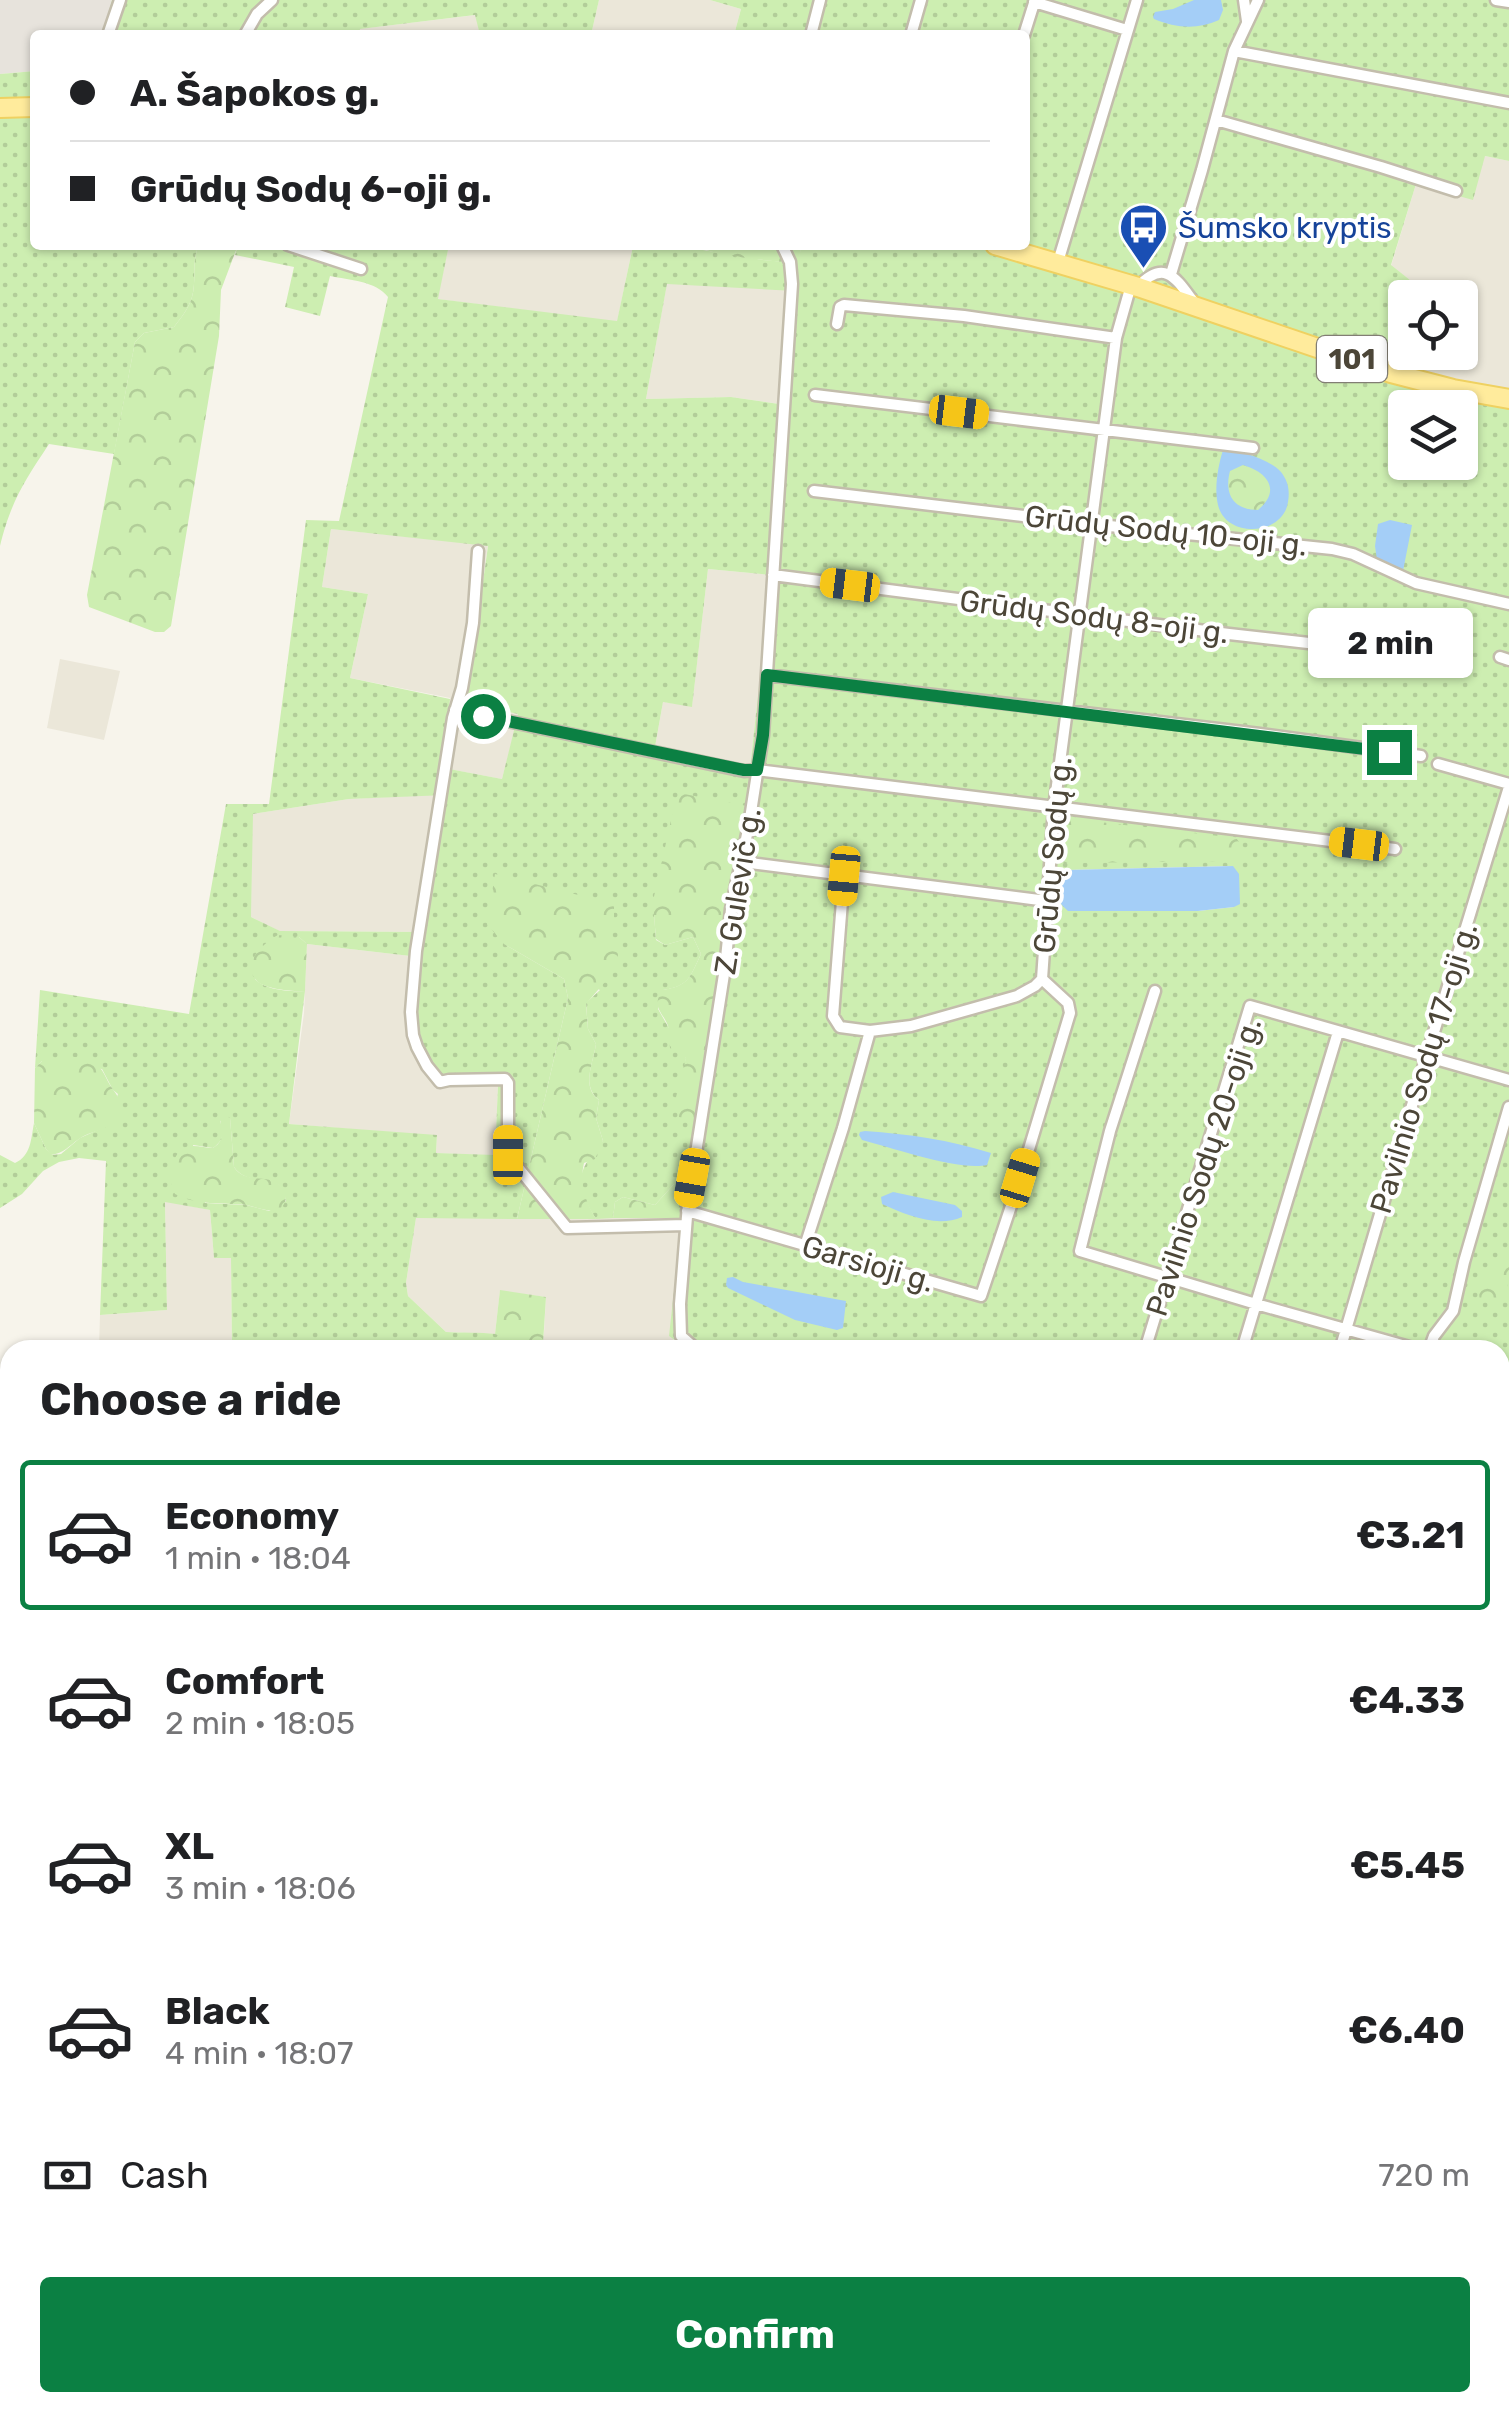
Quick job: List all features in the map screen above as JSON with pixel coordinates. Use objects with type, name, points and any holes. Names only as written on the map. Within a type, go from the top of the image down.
[{"type":"main road","points":[[0,108],[30,107]]},
{"type":"main road","name":"101","points":[[1014,250],[1135,286],[1391,373],[1509,399]]},
{"type":"street","points":[[110,30],[120,0]]},
{"type":"street","points":[[248,30],[272,0]]},
{"type":"street","points":[[812,30],[820,0]]},
{"type":"street","points":[[912,30],[921,0]]},
{"type":"street","points":[[1058,262],[1137,0]]},
{"type":"street","points":[[1244,0],[1247,22]]},
{"type":"street","points":[[1171,274],[1234,51],[1258,0]]},
{"type":"street","points":[[1496,0],[1509,2]]},
{"type":"street","points":[[1025,30],[1034,1],[1127,30]]},
{"type":"street","points":[[1234,51],[1509,103]]},
{"type":"street","points":[[1216,120],[1456,191]]},
{"type":"street","points":[[304,250],[361,268]]},
{"type":"street","name":"Z. Gulevič g.","points":[[686,1340],[682,1336],[680,1304],[687,1211],[732,909],[763,735],[792,284],[784,250]]},
{"type":"street","points":[[1135,286],[1152,274],[1171,274],[1198,308]]},
{"type":"street","name":"Grūdų Sodų g.","points":[[1002,1229],[1070,1013],[1068,1003],[1042,979],[1054,808],[1116,338],[1135,286]]},
{"type":"street","points":[[837,324],[840,307],[844,305],[964,316],[1116,338]]},
{"type":"street","points":[[816,395],[1253,448]]},
{"type":"street","name":"Grūdų Sodų 10-oji g.","points":[[814,490],[1344,552],[1416,584],[1509,604]]},
{"type":"street","points":[[478,551],[473,623],[416,952],[411,1012],[417,1047],[440,1082],[506,1079],[508,1155],[566,1228],[686,1225]]},
{"type":"street","name":"Grūdų Sodų 8-oji g.","points":[[773,576],[1414,655]]},
{"type":"street","points":[[767,675],[1421,756]]},
{"type":"street","points":[[456,710],[744,770],[1395,849]]},
{"type":"street","points":[[1438,764],[1509,786]]},
{"type":"street","name":"Pavilnio Sodų 17-oji g.","points":[[1343,1340],[1509,786]]},
{"type":"street","points":[[742,862],[1047,901]]},
{"type":"street","points":[[844,876],[833,1016],[840,1027],[870,1030],[911,1026],[1017,996],[1042,979]]},
{"type":"street","points":[[1155,990],[1110,1131],[1080,1251],[1383,1340]]},
{"type":"street","name":"Pavilnio Sodų 20-oji g.","points":[[1148,1340],[1250,1006],[1509,1080]]},
{"type":"street","points":[[805,1246],[844,1128],[870,1030]]},
{"type":"street","points":[[1245,1340],[1338,1032]]},
{"type":"street","points":[[1433,1340],[1453,1312],[1509,1107]]},
{"type":"street","name":"Garsioji g.","points":[[687,1211],[981,1296],[1002,1229]]},
{"type":"shaded area","points":[[0,0],[112,0],[103,30],[30,30],[30,71],[0,74]]},
{"type":"shaded area","points":[[599,0],[710,0],[741,9],[735,30],[592,30]]},
{"type":"shaded area","points":[[476,15],[479,30],[359,30]]},
{"type":"shaded area","points":[[1485,156],[1509,161],[1509,393],[1405,370],[1478,370],[1478,280],[1410,280],[1391,266],[1416,184]]},
{"type":"shaded area","points":[[448,250],[632,250],[617,322],[437,299]]},
{"type":"shaded area","points":[[667,283],[795,290],[787,405],[731,397],[646,399]]},
{"type":"shaded area","points":[[331,529],[488,545],[466,701],[519,714],[502,779],[443,768],[450,698],[350,678],[368,594],[322,587]]},
{"type":"shaded area","points":[[708,569],[771,575],[749,778],[653,758],[663,702],[692,706]]},
{"type":"shaded area","points":[[60,659],[120,671],[104,740],[47,728]]},
{"type":"shaded area","points":[[446,794],[426,932],[279,931],[251,917],[252,814],[349,799]]},
{"type":"shaded area","points":[[307,944],[419,957],[426,1055],[445,1085],[498,1085],[495,1156],[436,1153],[437,1136],[289,1124],[304,1013]]},
{"type":"shaded area","points":[[165,1201],[210,1210],[214,1258],[231,1258],[232,1340],[99,1340],[100,1315],[167,1310]]},
{"type":"shaded area","points":[[416,1218],[682,1218],[675,1340],[544,1340],[546,1297],[500,1291],[495,1334],[446,1332],[408,1296],[406,1283]]},
{"type":"green space","points":[[112,0],[267,0],[254,11],[243,30],[103,30]]},
{"type":"green space","points":[[279,0],[599,0],[592,30],[479,30],[475,15],[360,30],[253,30]]},
{"type":"green space","points":[[710,0],[1509,0],[1509,161],[1485,156],[1473,200],[1416,184],[1391,265],[1410,280],[1388,280],[1388,366],[1030,247],[1030,30],[735,30],[741,9]]},
{"type":"green space","points":[[30,71],[30,97],[0,99],[0,74]]},
{"type":"green space","points":[[30,115],[30,250],[197,250],[192,297],[184,313],[174,327],[144,333],[135,342],[114,454],[49,444],[19,492],[0,546],[0,116]]},
{"type":"green space","points":[[197,250],[236,250],[221,290],[219,336],[171,626],[164,632],[155,632],[89,607],[87,595],[135,342],[144,333],[174,327],[184,313],[192,297]]},
{"type":"green space","points":[[236,250],[448,250],[438,299],[617,321],[632,250],[703,250],[797,263],[801,250],[985,250],[1453,390],[1388,390],[1388,480],[1478,480],[1478,398],[1509,407],[1509,1340],[675,1340],[669,1336],[682,1218],[674,1184],[655,1205],[623,1197],[615,1202],[613,1218],[596,1219],[581,1187],[587,1161],[603,1141],[596,1118],[599,1100],[589,1081],[596,1044],[588,1029],[586,1003],[600,990],[504,944],[564,979],[568,998],[517,1219],[416,1218],[406,1283],[408,1296],[446,1332],[496,1334],[515,1340],[232,1340],[231,1258],[214,1258],[210,1210],[165,1202],[167,1310],[100,1315],[106,1161],[79,1158],[59,1162],[0,1208],[0,1155],[15,1163],[20,1160],[29,1146],[34,1123],[46,1149],[52,1155],[61,1154],[80,1138],[109,1125],[118,1094],[102,1069],[42,1061],[35,1068],[40,990],[189,1014],[226,804],[269,804],[306,520],[339,521],[388,297],[369,284],[330,276],[320,316],[285,307],[294,267],[235,255]],"holes":[[[667,284],[795,291],[786,405],[731,397],[646,399]],[[331,529],[488,546],[466,702],[518,714],[502,779],[444,768],[450,699],[350,678],[368,594],[322,587]],[[708,569],[771,575],[749,778],[653,758],[663,702],[692,707]],[[446,795],[426,932],[280,931],[251,917],[253,814],[349,799]],[[747,806],[679,1117],[686,1058],[658,1009],[663,990],[688,979],[701,954],[693,937],[665,945],[656,940],[654,914]],[[1233,866],[1234,907],[1198,911],[1068,911],[1066,870]],[[299,937],[307,944],[419,957],[415,1014],[422,1047],[445,1085],[498,1085],[495,1155],[436,1153],[437,1135],[289,1124],[305,991],[285,991],[255,979]],[[230,1118],[234,1167],[248,1177],[272,1182],[283,1191],[286,1201],[269,1211],[246,1205],[205,1203],[193,1145],[213,1148],[221,1139],[220,1121]]]},
{"type":"green space","points":[[708,250],[801,250],[798,263]]},
{"type":"green space","points":[[1243,465],[1268,480],[1269,497],[1258,510],[1242,507],[1229,493],[1229,471]]},
{"type":"green space","points":[[684,794],[747,806],[697,1122],[679,1117],[674,1105],[686,1058],[670,1048],[669,1030],[658,1002],[662,990],[688,979],[701,954],[693,937],[665,945],[656,939],[651,910],[676,798]]},
{"type":"green space","points":[[1064,818],[1236,838],[1240,858],[1064,863],[1057,844],[1059,822]]},
{"type":"green space","points":[[495,874],[614,904],[610,928],[618,955],[615,970],[586,1004],[588,1029],[596,1044],[589,1082],[599,1100],[596,1118],[603,1141],[595,1159],[584,1163],[582,1178],[586,1199],[596,1219],[517,1219],[568,998],[564,979],[504,944],[487,924]]},
{"type":"green space","points":[[278,935],[299,937],[307,944],[305,991],[266,986],[252,974],[256,955]]},
{"type":"green space","points":[[74,1057],[100,1067],[122,1111],[112,1124],[51,1155],[34,1123],[35,1068],[42,1061]]},
{"type":"green space","points":[[225,1113],[230,1118],[234,1167],[245,1176],[278,1184],[286,1196],[281,1208],[272,1211],[201,1202],[175,1194],[171,1175],[176,1155],[186,1147],[213,1148],[218,1144],[221,1115]]},
{"type":"green space","points":[[674,1184],[687,1187],[682,1218],[613,1218],[615,1202],[623,1197],[655,1205]]},
{"type":"green space","points":[[1509,1246],[1509,1280],[1503,1301],[1480,1301],[1478,1287]]},
{"type":"green space","points":[[500,1290],[546,1297],[543,1340],[513,1340],[495,1334]]},
{"type":"water","points":[[1194,0],[1221,0],[1219,20],[1186,27],[1153,17],[1155,12]]},
{"type":"water","points":[[1223,450],[1245,453],[1281,472],[1289,498],[1276,522],[1266,527],[1242,528],[1223,516],[1216,491]],"holes":[[[1243,465],[1259,472],[1268,483],[1269,496],[1258,510],[1242,507],[1232,499],[1228,487],[1230,471]]]},
{"type":"water","points":[[1390,520],[1412,525],[1403,571],[1377,560],[1378,524]]},
{"type":"water","points":[[1233,866],[1239,874],[1240,904],[1234,907],[1198,911],[1068,911],[1061,904],[1061,874],[1066,870]]},
{"type":"water","points":[[860,1132],[929,1138],[991,1153],[987,1165],[943,1162],[862,1140]]},
{"type":"water","points":[[893,1192],[955,1205],[962,1211],[962,1217],[932,1221],[911,1216],[882,1204],[881,1197]]},
{"type":"water","points":[[727,1278],[846,1301],[843,1328],[795,1320],[728,1288]]},
{"type":"place","name":"Šumsko kryptis","points":[[1143,270]]},
{"type":"route","points":[[483,716],[757,770],[767,675],[1389,752]]}]
